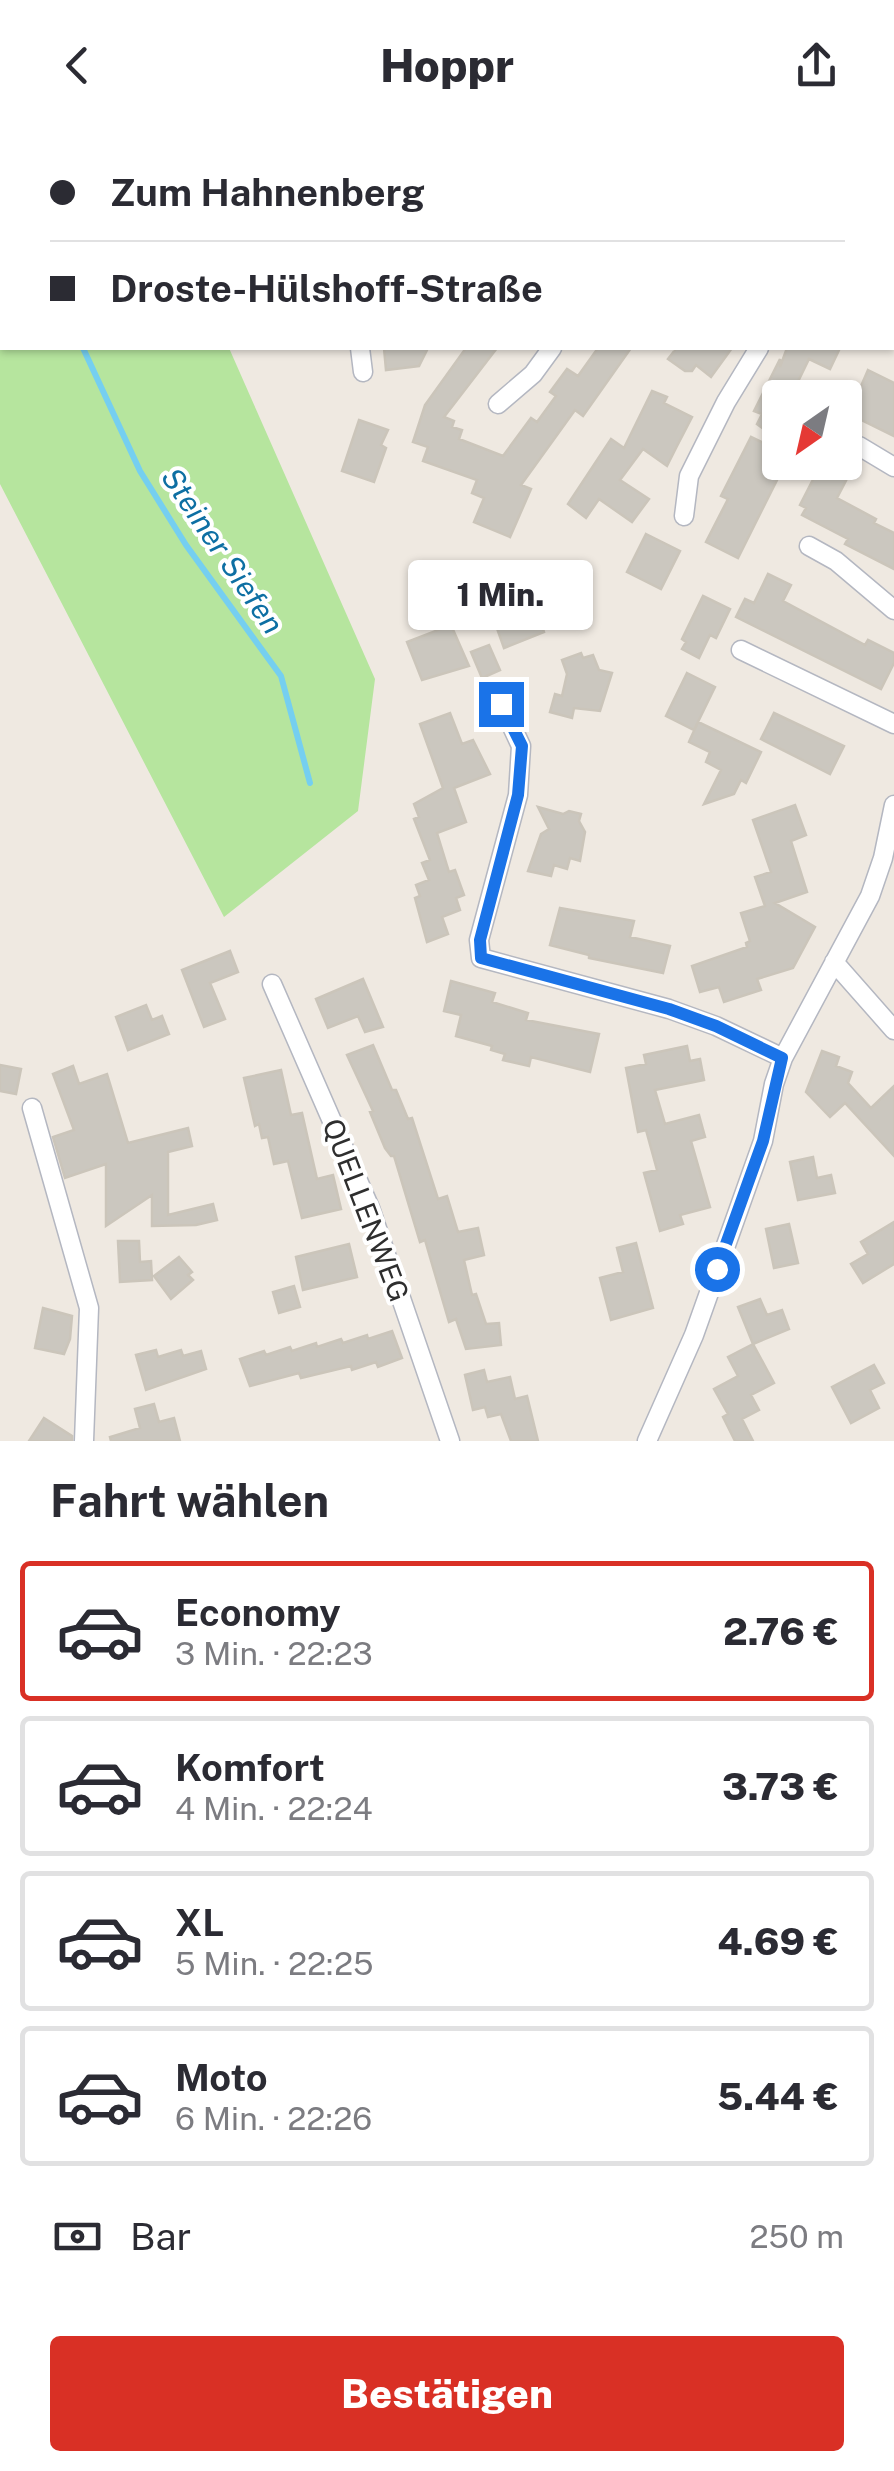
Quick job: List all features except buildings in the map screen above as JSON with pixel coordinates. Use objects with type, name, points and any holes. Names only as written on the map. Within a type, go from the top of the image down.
[{"type":"street","points":[[360,350],[363,372]]},
{"type":"street","points":[[498,404],[532,374],[550,350]]},
{"type":"street","points":[[684,516],[689,476],[758,350]]},
{"type":"street","points":[[862,448],[894,467]]},
{"type":"street","points":[[809,546],[836,561],[894,610]]},
{"type":"street","points":[[741,650],[894,724]]},
{"type":"street","points":[[501,704],[522,746],[518,795],[480,940],[481,958],[669,1009],[716,1026],[782,1058]]},
{"type":"street","points":[[654,1438],[763,1141],[782,1058],[870,896],[894,805]]},
{"type":"street","points":[[834,962],[894,1030]]},
{"type":"street","name":"QUELLENWEG","points":[[272,984],[370,1208],[450,1441]]},
{"type":"street","points":[[32,1108],[89,1308],[84,1441]]},
{"type":"green space","points":[[0,350],[230,350],[375,679],[358,811],[224,917],[0,484]]},
{"type":"waterway","name":"Steiner Siefen","points":[[84,350],[140,471],[186,545],[281,676],[310,783]]},
{"type":"route","points":[[501,704],[522,746],[518,795],[480,940],[481,958],[669,1009],[716,1026],[782,1058],[763,1141],[717,1269]]}]
